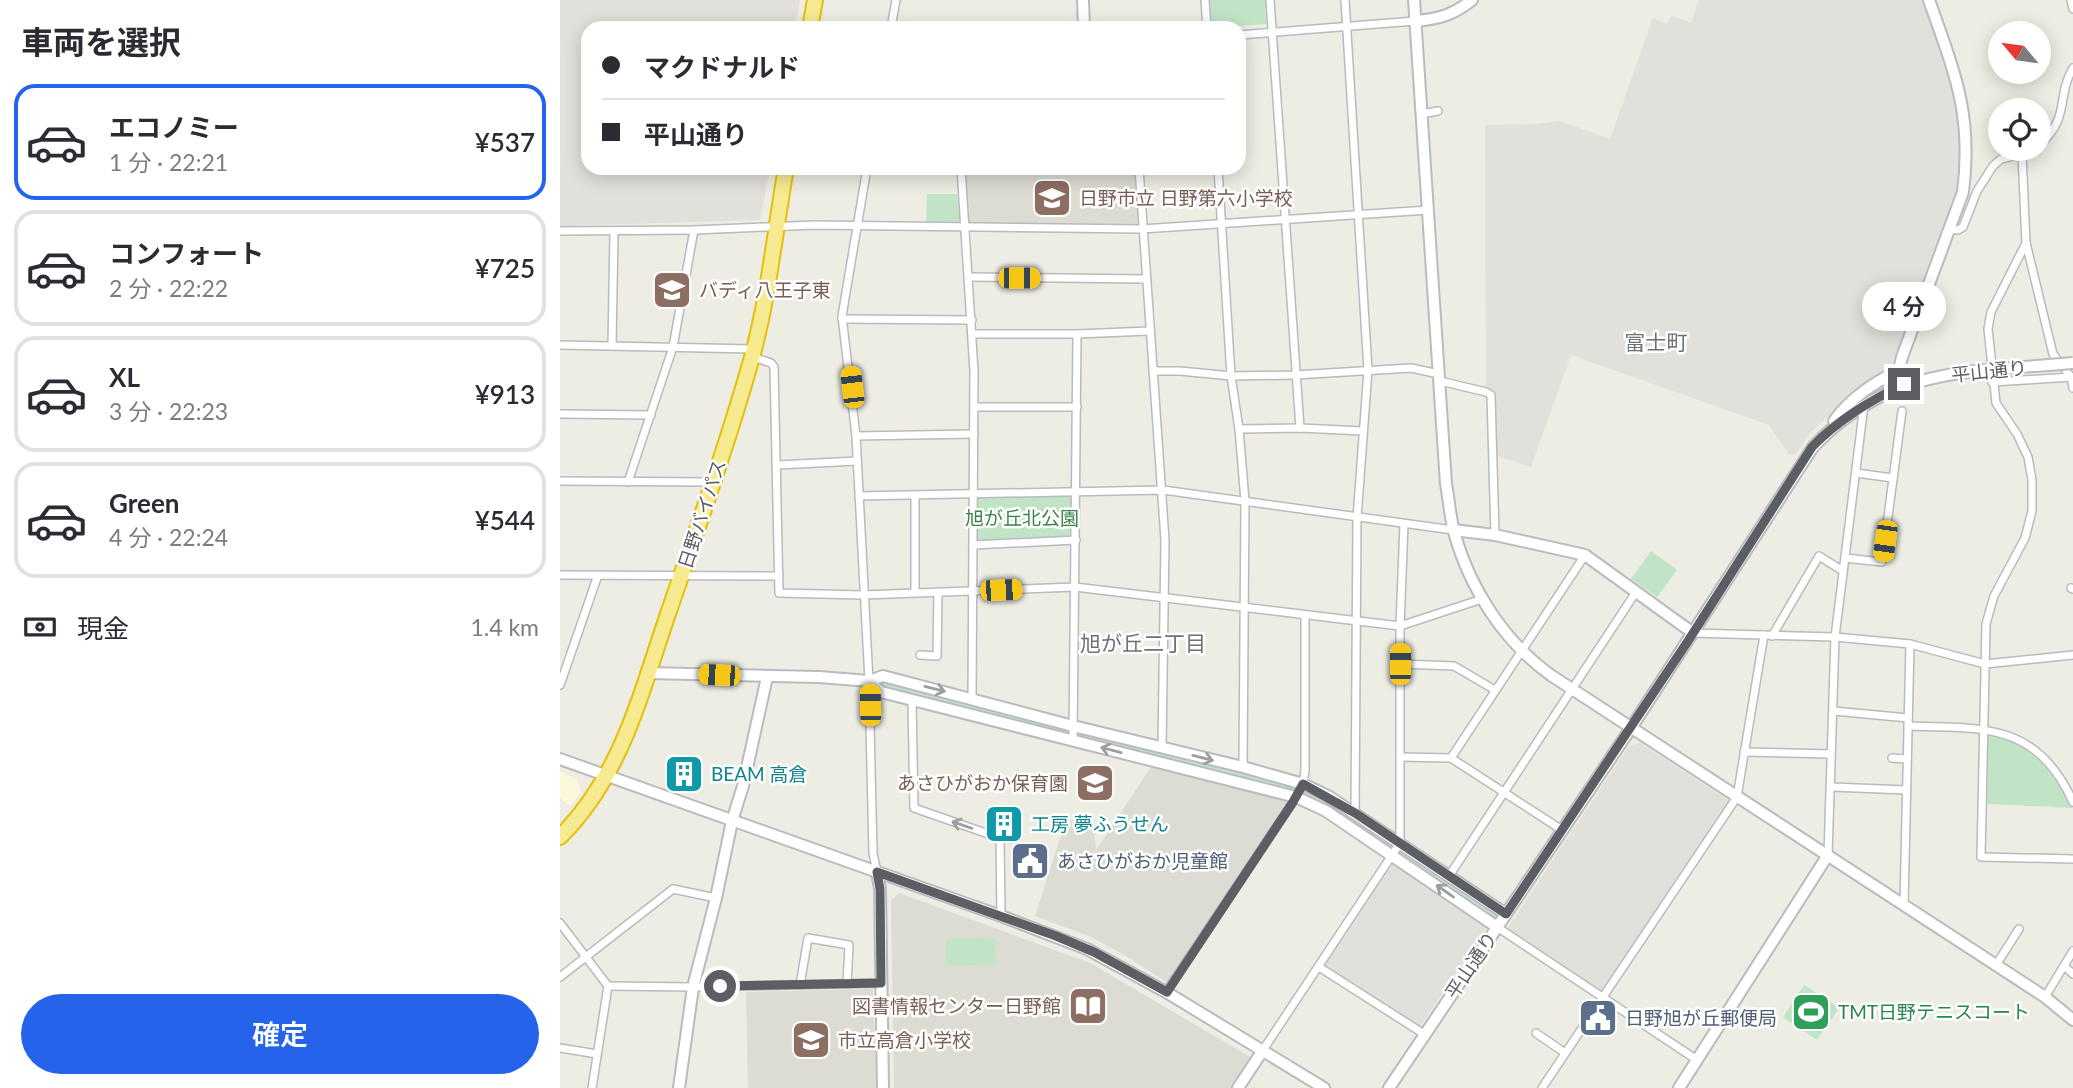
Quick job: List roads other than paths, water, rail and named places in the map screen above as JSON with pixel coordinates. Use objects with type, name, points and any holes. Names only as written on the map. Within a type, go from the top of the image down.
[{"type":"highway","points":[[811,21],[815,0]]},
{"type":"highway","name":"日野バイパス","points":[[560,837],[587,806],[608,776],[620,752],[681,576],[753,353],[785,175]]},
{"type":"street","points":[[892,21],[896,0]]},
{"type":"street","points":[[1083,0],[1084,21]]},
{"type":"street","points":[[1205,0],[1206,21]]},
{"type":"street","points":[[1270,0],[1300,428]]},
{"type":"street","points":[[1345,0],[1368,370],[1357,517],[1355,813]]},
{"type":"street","points":[[1414,0],[1446,484],[1453,530],[1482,599],[1499,625],[1542,668],[2045,997],[2073,1020]]},
{"type":"street","points":[[1246,35],[1443,19],[1472,0]]},
{"type":"street","points":[[1829,429],[1842,411],[1861,393],[1899,370],[1963,192],[1966,129],[1959,87],[1929,0]]},
{"type":"street","points":[[2071,0],[2073,9]]},
{"type":"street","points":[[2051,130],[2061,117],[2073,68]]},
{"type":"street","points":[[1421,114],[1438,111]]},
{"type":"street","points":[[1950,229],[1958,230],[1963,227],[1977,191],[1997,161]]},
{"type":"street","points":[[2022,161],[2026,243],[2053,354],[2072,377],[2073,388]]},
{"type":"street","points":[[866,175],[842,318],[856,436],[869,681],[873,853],[880,889],[883,1088]]},
{"type":"street","points":[[961,175],[973,334],[975,407],[972,699]]},
{"type":"street","points":[[1139,175],[1163,490],[1162,747]]},
{"type":"street","points":[[1219,175],[1231,376],[1245,501],[1243,767]]},
{"type":"street","points":[[560,231],[614,232],[776,226],[1142,229],[1428,210]]},
{"type":"street","points":[[628,482],[673,347],[694,230]]},
{"type":"street","points":[[612,345],[614,232]]},
{"type":"street","points":[[2026,243],[1991,312],[1988,330],[1996,403],[2017,434],[2028,457],[2033,498],[2025,538],[1989,611],[1985,637],[1981,857],[2073,859]]},
{"type":"street","points":[[969,277],[1146,279]]},
{"type":"street","points":[[842,318],[972,320]]},
{"type":"street","points":[[973,334],[1149,331]]},
{"type":"street","points":[[1073,740],[1077,334]]},
{"type":"street","points":[[560,345],[673,347],[753,353],[771,363],[774,367],[778,465],[779,593],[863,595],[1075,587],[1400,626],[1482,599]]},
{"type":"street","name":"平山通り","points":[[1388,1088],[1631,728],[1802,462],[1829,429],[1864,405],[1904,384],[1936,376],[1992,376],[2073,363]]},
{"type":"street","points":[[1153,371],[1180,370],[1231,376],[1411,368],[1486,392],[1491,395],[1495,535]]},
{"type":"street","points":[[1899,370],[1904,384]]},
{"type":"street","points":[[1992,376],[2072,377]]},
{"type":"street","points":[[1679,1088],[1828,855],[1835,638],[1864,405]]},
{"type":"street","points":[[975,407],[1077,407]]},
{"type":"street","points":[[1845,558],[1882,562],[1902,411]]},
{"type":"street","points":[[560,414],[650,415]]},
{"type":"street","points":[[1239,429],[1363,431]]},
{"type":"street","points":[[856,436],[974,434]]},
{"type":"street","points":[[778,465],[857,461]]},
{"type":"street","points":[[1856,473],[1893,478]]},
{"type":"street","points":[[560,481],[712,482]]},
{"type":"street","points":[[859,496],[1163,490],[1495,535],[1585,555],[1693,634],[1768,635],[1910,643],[1985,664],[2073,654]]},
{"type":"street","points":[[915,495],[915,592]]},
{"type":"street","points":[[1238,1088],[1400,843],[1400,626],[1404,524]]},
{"type":"street","points":[[973,545],[1076,540]]},
{"type":"street","points":[[1451,758],[1585,555]]},
{"type":"street","points":[[1542,1088],[1737,797],[1768,635],[1819,556],[1843,571]]},
{"type":"street","points":[[560,575],[779,576]]},
{"type":"street","points":[[560,682],[598,575]]},
{"type":"street","points":[[920,655],[937,656],[938,592]]},
{"type":"street","points":[[1449,876],[1636,592]]},
{"type":"street","points":[[1167,992],[1303,784],[1306,710],[1305,616]]},
{"type":"street","points":[[1904,904],[1910,643]]},
{"type":"street","points":[[1400,664],[1454,667],[1495,690]]},
{"type":"street","points":[[648,673],[819,677],[869,681],[883,676],[1243,767],[1303,784],[1355,813],[1506,914]]},
{"type":"street","points":[[679,1088],[693,987],[767,677]]},
{"type":"street","points":[[869,681],[881,692],[1296,797],[1326,811],[1697,1060]]},
{"type":"street","points":[[912,700],[914,808],[1000,838],[1001,916]]},
{"type":"street","points":[[1834,711],[1908,722],[1983,728],[2002,733],[2020,741],[2054,768],[2073,802]]},
{"type":"street","points":[[1744,752],[1832,754]]},
{"type":"street","points":[[1399,757],[1451,758],[1562,830]]},
{"type":"street","points":[[1892,758],[1907,759]]},
{"type":"street","points":[[560,759],[1001,916],[1094,952],[1167,992],[1317,1086]]},
{"type":"street","points":[[1832,787],[1906,790]]},
{"type":"street","points":[[560,977],[673,888],[716,898]]},
{"type":"street","points":[[561,928],[608,986],[592,1088]]},
{"type":"street","points":[[1996,965],[2019,929]]},
{"type":"street","points":[[800,985],[808,938],[849,945],[848,984]]},
{"type":"street","points":[[2045,997],[2073,951]]},
{"type":"street","points":[[2064,965],[2073,974]]},
{"type":"street","points":[[1319,967],[1424,1034]]},
{"type":"street","points":[[608,986],[881,983]]},
{"type":"street","points":[[1536,1033],[1565,1053]]},
{"type":"street","points":[[560,1048],[597,1054]]},
{"type":"place","name":"日野市立 日野第六小学校","points":[[1052,198]]},
{"type":"place","name":"バディ八王子東","points":[[672,290]]},
{"type":"place","name":"BEAM 高倉","points":[[684,774]]},
{"type":"place","name":"あさひがおか保育園","points":[[1095,783]]},
{"type":"place","name":"工房 夢ふうせん","points":[[1004,824]]},
{"type":"place","name":"あさひがおか児童館","points":[[1030,861]]},
{"type":"place","name":"図書情報センター日野館","points":[[1088,1006]]},
{"type":"place","name":"TMT日野テニスコート","points":[[1811,1012]]},
{"type":"place","name":"日野旭が丘郵便局","points":[[1598,1018]]},
{"type":"place","name":"市立高倉小学校","points":[[811,1040]]},
{"type":"district","name":"富士町","points":[[1656,343]]},
{"type":"district","name":"旭が丘二丁目","points":[[1143,644]]},
{"type":"park label","name":"旭が丘北公園","points":[[1022,518]]}]
